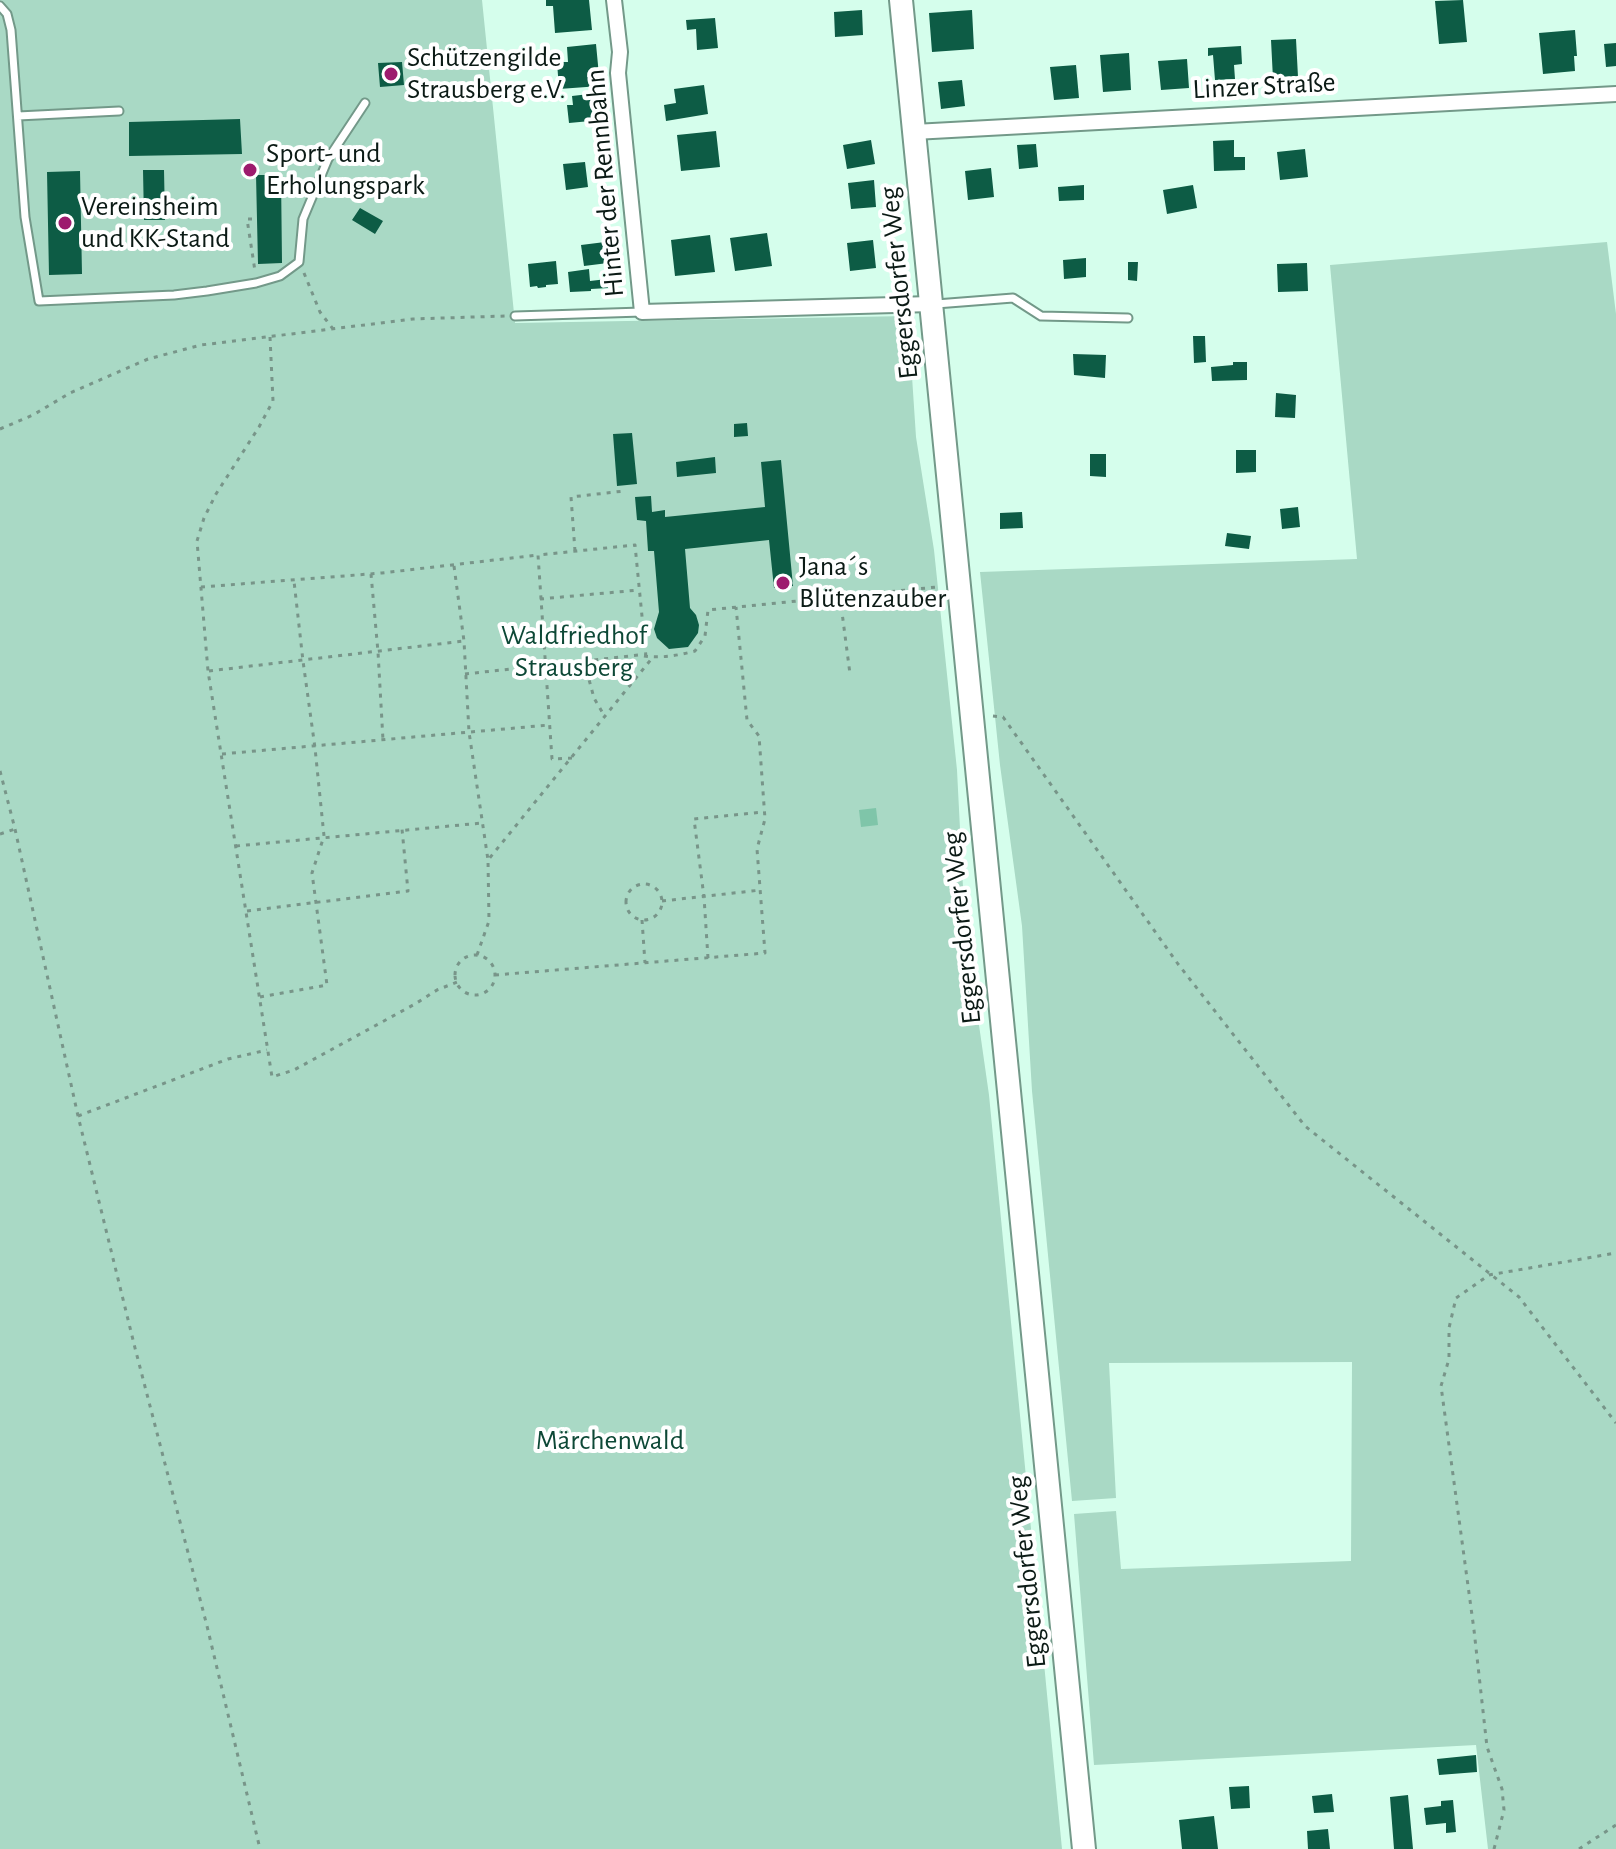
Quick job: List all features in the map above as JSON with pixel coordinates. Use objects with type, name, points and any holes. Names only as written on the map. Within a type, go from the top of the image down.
[{"type":"main road","name":"Eggersdorfer Weg","points":[[901,0],[1084,1849]]},
{"type":"street","name":"Hinter der Rennbahn","points":[[614,0],[620,52],[618,73],[642,312],[931,304]]},
{"type":"street","name":"Linzer Straße","points":[[914,132],[1616,94]]},
{"type":"lane","points":[[0,6],[7,14],[11,30],[25,217],[39,301],[174,295],[280,276],[299,262],[303,219],[328,159],[365,103]]},
{"type":"lane","points":[[18,116],[119,111]]},
{"type":"lane","points":[[931,304],[1013,298],[1041,316],[1128,318]]},
{"type":"lane","points":[[515,316],[642,312]]},
{"type":"path","points":[[252,219],[247,219],[260,282]]},
{"type":"path","points":[[299,262],[320,312],[333,329]]},
{"type":"path","points":[[0,429],[33,415],[70,393],[148,359],[201,345],[413,319],[515,316]]},
{"type":"path","points":[[270,337],[273,401],[216,494],[197,541],[208,671],[272,1077],[294,1070],[437,990],[457,982]]},
{"type":"path","points":[[575,551],[571,497],[624,491]]},
{"type":"path","points":[[201,587],[371,574],[635,545],[646,657]]},
{"type":"path","points":[[538,555],[552,759],[572,758]]},
{"type":"path","points":[[454,565],[464,641],[469,732],[488,860],[489,921],[477,955]]},
{"type":"path","points":[[371,574],[383,740]]},
{"type":"path","points":[[260,997],[327,985],[312,873],[324,836],[294,581]]},
{"type":"path","points":[[465,674],[639,655],[677,656],[695,651],[705,636],[708,610],[941,587]]},
{"type":"path","points":[[540,599],[639,590]]},
{"type":"path","points":[[840,597],[850,674]]},
{"type":"path","points":[[495,975],[765,953],[757,849],[765,819],[759,736],[747,720],[736,607]]},
{"type":"path","points":[[208,671],[464,641]]},
{"type":"path","points":[[488,860],[653,657]]},
{"type":"path","points":[[584,661],[594,698],[605,717]]},
{"type":"path","points":[[972,713],[1003,717],[1178,964],[1305,1126],[1519,1297],[1616,1423]]},
{"type":"path","points":[[222,754],[550,725]]},
{"type":"path","points":[[0,771],[78,1116],[260,1849]]},
{"type":"path","points":[[708,958],[694,819],[764,812]]},
{"type":"path","points":[[236,846],[482,823]]},
{"type":"path","points":[[0,834],[15,829]]},
{"type":"path","points":[[247,911],[408,891],[402,829]]},
{"type":"path","points":[[639,884],[651,885],[660,892],[662,901],[658,914],[642,920],[631,915],[626,897],[639,884]]},
{"type":"path","points":[[662,901],[761,890]]},
{"type":"path","points":[[642,920],[645,963]]},
{"type":"path","points":[[477,955],[489,960],[495,975],[489,989],[477,995],[465,992],[455,976],[459,963],[477,955]]},
{"type":"path","points":[[78,1116],[228,1059],[268,1049]]},
{"type":"path","points":[[1494,1849],[1504,1810],[1502,1789],[1487,1747],[1441,1386],[1449,1359],[1449,1328],[1456,1298],[1489,1275],[1616,1253]]},
{"type":"path","points":[[1579,1849],[1616,1825]]},
{"type":"green space","name":"Märchenwald","points":[[0,0],[482,0],[515,323],[908,316],[916,437],[934,550],[957,770],[965,927],[989,1095],[1062,1849],[0,1849]]},
{"type":"green space","points":[[1607,242],[1616,314],[1616,1849],[1488,1849],[1476,1745],[1094,1765],[1074,1514],[1116,1511],[1121,1569],[1351,1561],[1352,1362],[1109,1363],[1116,1498],[1072,1501],[1032,1091],[1022,926],[1000,765],[980,572],[1357,559],[1330,265]]},
{"type":"shaded area","points":[[876,808],[878,825],[861,827],[859,810]]},
{"type":"building","points":[[546,0],[589,0],[592,30],[555,33],[553,6],[546,6]]},
{"type":"building","points":[[1463,0],[1467,42],[1439,44],[1435,1]]},
{"type":"building","points":[[862,10],[863,35],[835,37],[834,12]]},
{"type":"building","points":[[972,10],[974,49],[932,52],[929,13]]},
{"type":"building","points":[[715,18],[718,48],[697,50],[696,29],[687,30],[686,20]]},
{"type":"building","points":[[1575,30],[1575,71],[1543,74],[1539,33]]},
{"type":"building","points":[[1296,39],[1298,77],[1273,79],[1271,40]]},
{"type":"building","points":[[1616,43],[1616,66],[1606,67],[1604,44]]},
{"type":"building","points":[[596,44],[600,86],[559,89],[557,62],[568,62],[567,47]]},
{"type":"building","points":[[1241,46],[1242,64],[1234,65],[1235,79],[1215,80],[1213,55],[1208,56],[1208,48]]},
{"type":"building","points":[[1129,53],[1131,90],[1103,92],[1100,55]]},
{"type":"building","points":[[1187,59],[1189,88],[1161,90],[1158,61]]},
{"type":"building","name":"Schützengilde Strausberg e.V.","points":[[402,62],[404,85],[380,87],[378,63]]},
{"type":"building","points":[[1076,65],[1079,98],[1054,100],[1050,67]]},
{"type":"building","points":[[962,80],[965,106],[941,109],[938,82]]},
{"type":"building","points":[[704,85],[708,114],[666,121],[664,105],[676,103],[674,89]]},
{"type":"building","points":[[598,93],[601,120],[569,123],[567,105],[573,105],[572,96]]},
{"type":"building","points":[[240,119],[242,154],[129,156],[129,122]]},
{"type":"building","points":[[716,131],[720,167],[681,171],[677,135]]},
{"type":"building","points":[[871,140],[875,164],[847,169],[843,145]]},
{"type":"building","points":[[1234,140],[1234,157],[1245,157],[1245,170],[1214,171],[1213,141]]},
{"type":"building","points":[[1036,144],[1038,167],[1019,169],[1017,145]]},
{"type":"building","points":[[1305,149],[1308,177],[1280,180],[1277,152]]},
{"type":"building","points":[[585,162],[588,187],[566,190],[563,164]]},
{"type":"building","points":[[991,168],[994,197],[968,200],[965,171]]},
{"type":"building","points":[[143,170],[164,170],[165,220],[144,220]]},
{"type":"building","name":"Vereinsheim und KK-Stand","points":[[80,171],[82,274],[49,275],[47,172]]},
{"type":"building","points":[[256,175],[281,175],[282,263],[258,264]]},
{"type":"building","points":[[874,180],[876,207],[851,209],[848,183]]},
{"type":"building","points":[[1084,185],[1084,200],[1059,201],[1058,187]]},
{"type":"building","points":[[1193,185],[1197,208],[1167,214],[1163,190]]},
{"type":"building","points":[[360,208],[383,221],[375,234],[352,220]]},
{"type":"building","points":[[767,233],[772,266],[735,271],[730,238]]},
{"type":"building","points":[[710,235],[715,272],[675,276],[671,240]]},
{"type":"building","points":[[873,240],[876,268],[850,271],[847,243]]},
{"type":"building","points":[[613,241],[616,262],[584,266],[581,245]]},
{"type":"building","points":[[1086,258],[1086,277],[1064,279],[1063,260]]},
{"type":"building","points":[[556,261],[558,284],[530,287],[528,264]]},
{"type":"building","points":[[1128,262],[1138,262],[1137,281],[1128,280]]},
{"type":"building","points":[[1307,263],[1308,291],[1278,292],[1277,264]]},
{"type":"building","points":[[589,269],[590,281],[607,279],[608,288],[570,292],[568,272]]},
{"type":"building","points":[[1193,336],[1205,336],[1206,362],[1194,363]]},
{"type":"building","points":[[1073,354],[1106,355],[1105,378],[1074,375]]},
{"type":"building","points":[[1233,362],[1247,362],[1247,380],[1212,381],[1211,367],[1233,365]]},
{"type":"building","points":[[1276,393],[1296,395],[1295,418],[1275,417]]},
{"type":"building","points":[[747,423],[748,436],[734,437],[734,424]]},
{"type":"building","points":[[632,433],[637,484],[617,486],[613,434]]},
{"type":"building","points":[[1236,450],[1256,450],[1256,472],[1236,473]]},
{"type":"building","points":[[1090,454],[1106,454],[1106,477],[1090,476]]},
{"type":"building","points":[[715,457],[716,473],[677,477],[676,462]]},
{"type":"building","points":[[781,460],[793,586],[774,588],[769,540],[685,549],[690,608],[696,615],[698,633],[688,647],[669,649],[657,638],[654,629],[659,612],[654,551],[648,551],[646,521],[637,520],[635,497],[651,496],[652,512],[665,510],[665,517],[765,507],[761,462]]},
{"type":"building","points":[[1298,507],[1300,527],[1282,529],[1280,509]]},
{"type":"building","points":[[1022,512],[1023,528],[1000,529],[1000,513]]},
{"type":"building","points":[[1227,533],[1251,536],[1249,549],[1225,546]]},
{"type":"building","points":[[1476,1755],[1477,1772],[1439,1775],[1437,1759]]},
{"type":"building","points":[[1249,1786],[1250,1808],[1231,1809],[1229,1787]]},
{"type":"building","points":[[1332,1794],[1334,1812],[1314,1813],[1312,1796]]},
{"type":"building","points":[[1408,1795],[1413,1849],[1394,1849],[1390,1797]]},
{"type":"building","points":[[1453,1800],[1456,1832],[1446,1833],[1446,1823],[1426,1825],[1424,1808],[1441,1806],[1441,1801]]},
{"type":"building","points":[[1214,1816],[1218,1849],[1182,1849],[1179,1820]]},
{"type":"building","points":[[1328,1829],[1330,1849],[1308,1849],[1307,1831]]},
{"type":"place","name":"Schützengilde Strausberg e.V.","points":[[391,74]]},
{"type":"place","name":"Sport- und Erholungspark","points":[[250,170]]},
{"type":"place","name":"Vereinsheim und KK-Stand","points":[[65,223]]},
{"type":"place","name":"Jana´s Blütenzauber","points":[[783,583]]},
{"type":"park label","name":"Waldfriedhof Strausberg","points":[[574,652]]}]
